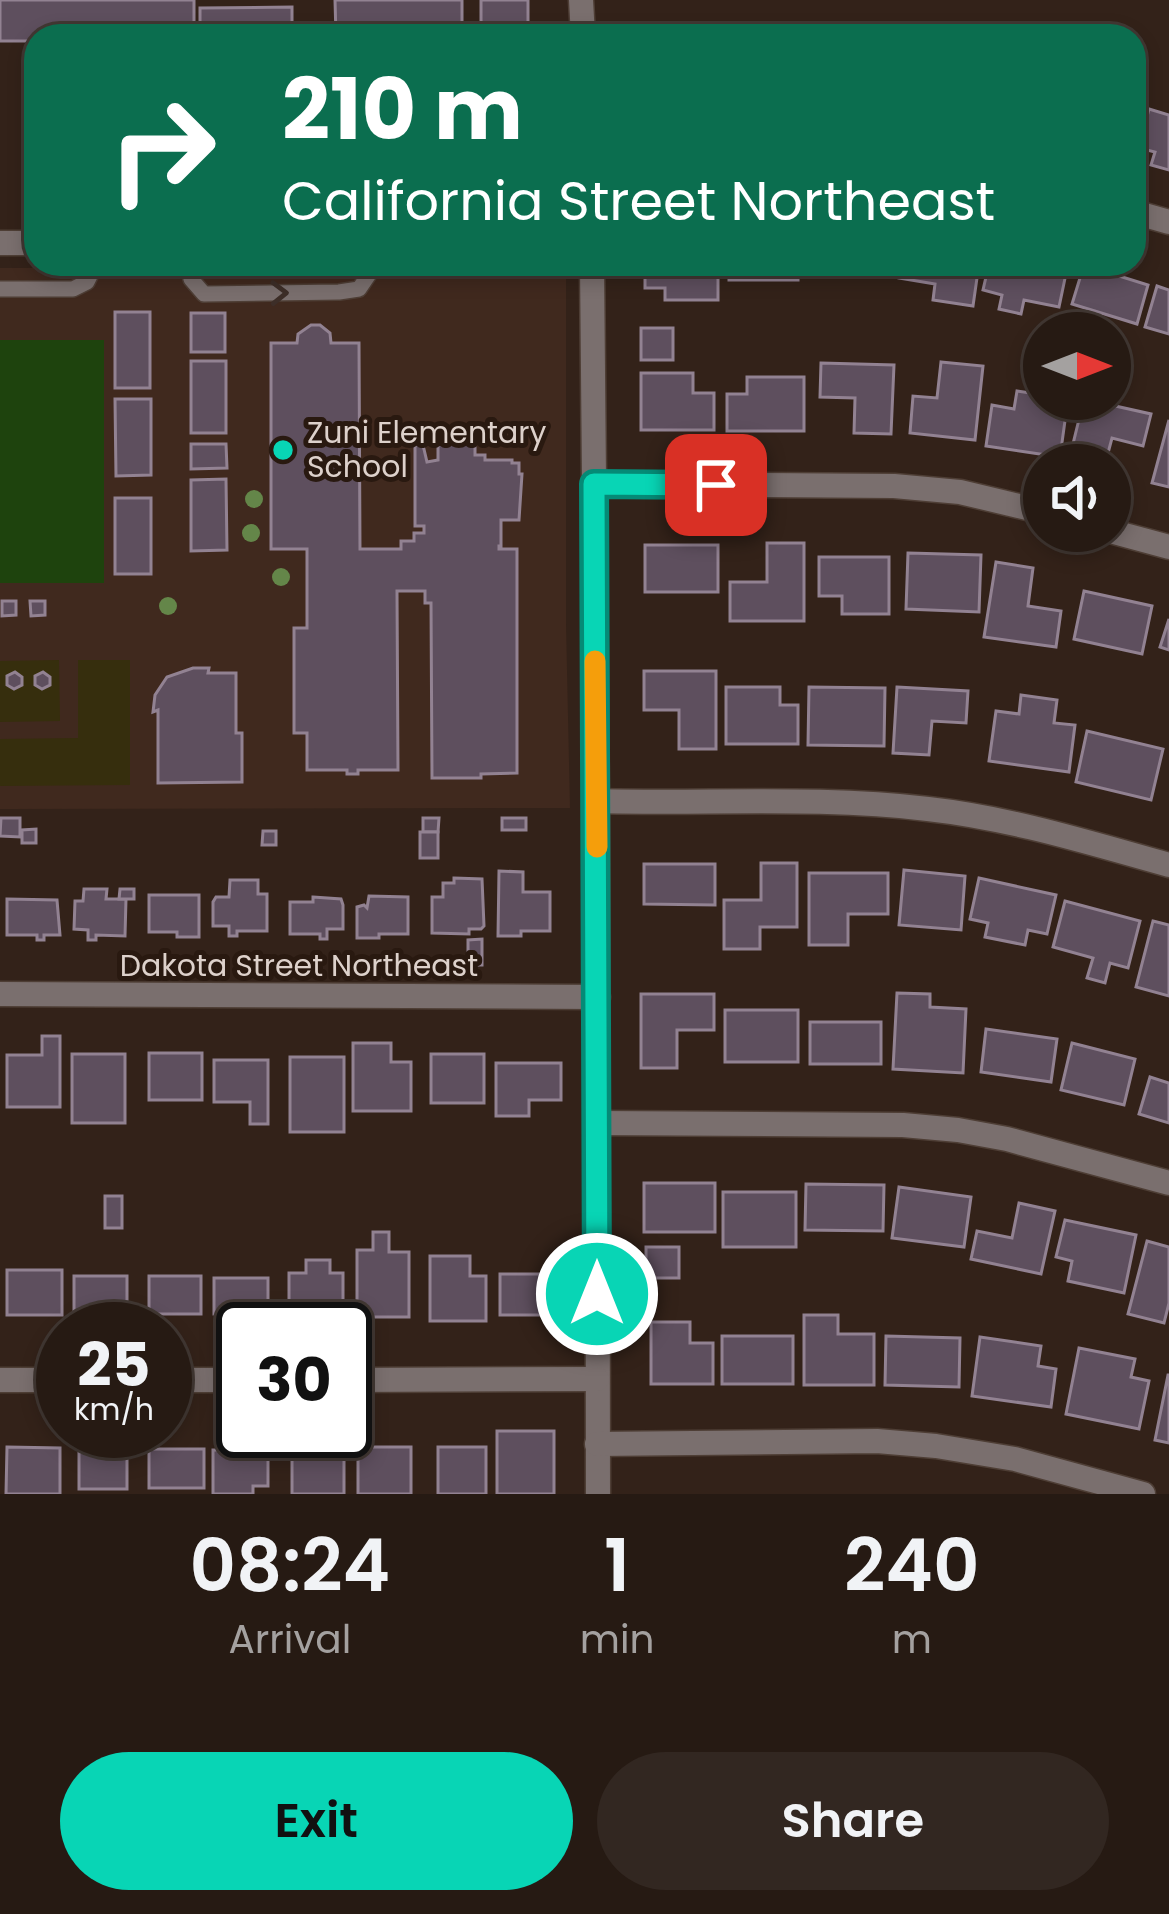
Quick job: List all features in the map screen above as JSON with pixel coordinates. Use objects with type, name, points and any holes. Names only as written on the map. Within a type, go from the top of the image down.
[{"type":"street","points":[[592,276],[598,1494]]},
{"type":"street","points":[[594,484],[894,486],[960,492],[1023,507]]},
{"type":"street","points":[[1131,536],[1169,547]]},
{"type":"street","points":[[597,801],[880,804],[932,809],[1055,834],[1169,866]]},
{"type":"street","name":"Dakota Street Northeast","points":[[0,994],[598,997]]},
{"type":"street","points":[[597,1123],[903,1125],[958,1130],[1169,1183]]},
{"type":"street","points":[[372,1380],[597,1379]]},
{"type":"street","points":[[0,1380],[36,1380]]},
{"type":"street","points":[[597,1444],[878,1441],[936,1446],[1015,1459],[1143,1494]]},
{"type":"lane","points":[[0,289],[73,289],[90,276]]},
{"type":"lane","points":[[190,276],[204,294],[339,292],[359,289],[368,276]]},
{"type":"shaded area","name":"Zuni Elementary School","points":[[0,268],[24,268],[24,276],[566,276],[570,808],[0,809]]},
{"type":"green space","points":[[0,340],[104,340],[104,583],[0,583]]},
{"type":"sand","points":[[59,660],[60,721],[0,722],[0,661]]},
{"type":"sand","points":[[78,660],[130,660],[130,785],[0,786],[0,739],[78,738]]},
{"type":"building","points":[[0,0],[194,0],[194,24],[24,24],[24,41],[0,41]]},
{"type":"building","points":[[335,0],[462,0],[462,24],[336,24]]},
{"type":"building","points":[[481,0],[528,0],[528,24],[481,21]]},
{"type":"building","points":[[292,7],[292,24],[200,24],[200,8]]},
{"type":"building","points":[[1149,109],[1169,115],[1169,170],[1151,165],[1155,152],[1146,150]]},
{"type":"building","points":[[645,276],[718,276],[718,300],[665,300],[665,288],[645,288]]},
{"type":"building","points":[[729,276],[798,276],[798,280],[729,280]]},
{"type":"building","points":[[977,276],[973,306],[933,300],[935,284],[899,278]]},
{"type":"building","points":[[986,276],[1065,276],[1059,307],[1024,300],[1021,314],[999,309],[1002,295],[983,290]]},
{"type":"building","points":[[1081,276],[1119,276],[1148,285],[1137,324],[1131,322],[1131,312],[1098,312],[1072,304]]},
{"type":"building","points":[[1157,286],[1169,290],[1169,334],[1145,327]]},
{"type":"building","points":[[115,312],[150,312],[150,388],[115,388]]},
{"type":"building","points":[[191,313],[225,313],[225,352],[191,352]]},
{"type":"building","points":[[311,325],[330,333],[331,343],[359,343],[360,549],[401,549],[401,541],[414,541],[414,533],[424,533],[424,526],[415,526],[415,445],[423,445],[427,462],[438,460],[438,427],[475,427],[475,455],[519,463],[519,520],[501,520],[499,546],[517,549],[517,773],[432,778],[431,603],[425,603],[425,591],[397,591],[398,770],[347,774],[347,770],[307,770],[307,733],[294,733],[294,628],[307,628],[307,549],[271,549],[271,343],[297,343],[298,334]]},
{"type":"building","points":[[641,328],[673,328],[673,360],[641,360]]},
{"type":"building","points":[[191,361],[226,361],[226,433],[191,433]]},
{"type":"building","points":[[941,362],[983,366],[975,440],[910,433],[913,396],[937,398]]},
{"type":"building","points":[[821,363],[894,365],[891,434],[854,433],[855,398],[820,397]]},
{"type":"building","points":[[641,373],[693,373],[693,393],[714,393],[714,430],[641,430]]},
{"type":"building","points":[[747,377],[804,377],[804,431],[727,431],[727,394],[747,394]]},
{"type":"building","points":[[1017,391],[1023,392],[1023,420],[1065,420],[1062,444],[1023,444],[1023,452],[986,446],[992,405],[1014,409]]},
{"type":"building","points":[[115,399],[151,399],[151,475],[116,476]]},
{"type":"building","points":[[1131,410],[1151,414],[1143,446],[1112,438],[1110,444],[1073,444],[1079,420],[1131,420]]},
{"type":"building","points":[[1169,420],[1169,487],[1152,483]]},
{"type":"building","points":[[191,444],[226,444],[227,468],[191,469]]},
{"type":"building","points":[[226,479],[227,550],[191,551],[191,480]]},
{"type":"building","points":[[115,498],[151,498],[151,574],[115,574]]},
{"type":"building","points":[[767,543],[804,543],[804,621],[730,621],[730,582],[767,582]]},
{"type":"building","points":[[645,545],[718,545],[718,592],[645,592]]},
{"type":"building","points":[[908,553],[981,555],[979,612],[906,609]]},
{"type":"building","points":[[819,557],[889,557],[889,614],[842,614],[842,596],[819,596]]},
{"type":"building","points":[[996,562],[1033,568],[1028,606],[1061,611],[1056,647],[984,637]]},
{"type":"building","points":[[1084,591],[1152,606],[1142,654],[1074,639]]},
{"type":"building","points":[[2,601],[16,601],[16,615],[2,616]]},
{"type":"building","points":[[30,601],[45,601],[45,615],[31,616]]},
{"type":"building","points":[[1169,619],[1169,650],[1160,647]]},
{"type":"building","points":[[193,668],[236,673],[242,782],[158,783],[155,695],[167,677]]},
{"type":"building","points":[[644,671],[716,671],[716,749],[679,749],[679,710],[644,710]]},
{"type":"building","points":[[15,672],[22,677],[22,685],[14,689],[7,685],[7,676]]},
{"type":"building","points":[[43,672],[50,677],[50,685],[42,689],[35,685],[35,676]]},
{"type":"building","points":[[726,687],[780,687],[780,705],[798,705],[798,744],[726,744]]},
{"type":"building","points":[[809,687],[885,688],[884,746],[808,745]]},
{"type":"building","points":[[897,687],[968,691],[966,723],[932,721],[929,755],[893,753]]},
{"type":"building","points":[[1021,695],[1057,700],[1054,723],[1075,725],[1069,772],[989,761],[996,711],[1019,714]]},
{"type":"building","points":[[1087,731],[1163,749],[1151,800],[1076,782]]},
{"type":"building","points":[[1,818],[20,818],[20,837],[0,836]]},
{"type":"building","points":[[423,818],[439,818],[438,832],[423,832]]},
{"type":"building","points":[[502,818],[526,818],[526,830],[502,830]]},
{"type":"building","points":[[36,829],[36,843],[22,843],[22,830]]},
{"type":"building","points":[[263,831],[276,831],[276,845],[262,845]]},
{"type":"building","points":[[420,832],[438,832],[438,858],[420,858]]},
{"type":"building","points":[[761,863],[797,863],[797,927],[760,927],[760,949],[724,949],[724,900],[761,900]]},
{"type":"building","points":[[644,864],[715,864],[715,905],[644,904]]},
{"type":"building","points":[[904,870],[965,876],[961,930],[899,925]]},
{"type":"building","points":[[499,871],[523,872],[523,892],[550,892],[550,931],[498,936]]},
{"type":"building","points":[[809,873],[888,873],[888,914],[848,914],[848,945],[809,945]]},
{"type":"building","points":[[454,878],[482,879],[484,926],[469,929],[469,934],[432,933],[432,897],[443,897],[443,883],[454,883]]},
{"type":"building","points":[[979,878],[1056,895],[1047,934],[1028,930],[1025,945],[985,937],[988,923],[970,919]]},
{"type":"building","points":[[230,880],[258,880],[258,894],[267,894],[267,931],[237,931],[237,936],[229,936],[229,926],[213,926],[213,902],[216,897],[229,897]]},
{"type":"building","points":[[84,889],[107,889],[106,899],[126,899],[125,936],[96,935],[96,940],[88,940],[88,930],[74,929],[75,901],[83,901]]},
{"type":"building","points":[[120,889],[134,889],[134,899],[119,899]]},
{"type":"building","points":[[149,895],[199,895],[199,937],[149,932]]},
{"type":"building","points":[[369,896],[408,897],[408,934],[357,938],[357,907],[367,908]]},
{"type":"building","points":[[313,897],[341,899],[343,905],[343,929],[327,929],[327,939],[320,939],[320,934],[290,934],[290,902],[313,902]]},
{"type":"building","points":[[7,899],[57,900],[60,935],[37,940],[37,935],[7,935]]},
{"type":"building","points":[[1065,901],[1140,921],[1128,968],[1110,963],[1105,983],[1087,978],[1093,958],[1053,947]]},
{"type":"building","points":[[1153,921],[1169,925],[1169,996],[1136,987]]},
{"type":"building","points":[[482,939],[482,965],[468,965],[468,940]]},
{"type":"building","points":[[897,993],[930,994],[930,1007],[966,1009],[963,1073],[893,1069]]},
{"type":"building","points":[[641,994],[714,994],[714,1030],[677,1030],[677,1068],[641,1068]]},
{"type":"building","points":[[725,1010],[798,1010],[798,1062],[725,1062]]},
{"type":"building","points":[[810,1022],[881,1022],[881,1064],[810,1064]]},
{"type":"building","points":[[986,1029],[1057,1039],[1051,1082],[981,1072]]},
{"type":"building","points":[[42,1036],[60,1036],[60,1107],[7,1107],[7,1055],[42,1055]]},
{"type":"building","points":[[353,1043],[391,1043],[391,1062],[411,1062],[411,1111],[353,1111]]},
{"type":"building","points":[[1072,1043],[1135,1059],[1124,1105],[1061,1090]]},
{"type":"building","points":[[149,1053],[202,1053],[202,1100],[149,1100]]},
{"type":"building","points":[[72,1054],[125,1054],[125,1123],[72,1123]]},
{"type":"building","points":[[431,1054],[484,1054],[484,1103],[431,1103]]},
{"type":"building","points":[[290,1057],[344,1057],[344,1132],[290,1132]]},
{"type":"building","points":[[214,1060],[268,1060],[268,1124],[250,1124],[250,1102],[214,1102]]},
{"type":"building","points":[[496,1063],[561,1063],[561,1100],[529,1100],[529,1116],[496,1116]]},
{"type":"building","points":[[1150,1077],[1169,1083],[1169,1123],[1139,1114]]},
{"type":"building","points":[[644,1183],[715,1183],[715,1232],[644,1232]]},
{"type":"building","points":[[806,1184],[884,1185],[883,1231],[805,1230]]},
{"type":"building","points":[[899,1187],[971,1197],[964,1247],[892,1238]]},
{"type":"building","points":[[723,1192],[796,1192],[796,1247],[723,1247]]},
{"type":"building","points":[[105,1196],[122,1196],[122,1228],[105,1228]]},
{"type":"building","points":[[1019,1203],[1055,1211],[1041,1274],[971,1259],[977,1231],[1012,1238]]},
{"type":"building","points":[[1065,1220],[1136,1235],[1124,1293],[1068,1281],[1072,1261],[1056,1257]]},
{"type":"building","points":[[373,1232],[389,1232],[389,1252],[409,1252],[409,1317],[372,1317],[372,1302],[357,1302],[357,1250],[373,1250]]},
{"type":"building","points":[[1147,1241],[1169,1247],[1169,1303],[1164,1323],[1128,1314]]},
{"type":"building","points":[[646,1247],[679,1247],[679,1278],[646,1278]]},
{"type":"building","points":[[430,1256],[470,1256],[470,1276],[486,1276],[486,1321],[430,1321]]},
{"type":"building","points":[[306,1260],[330,1260],[330,1273],[343,1273],[343,1302],[289,1302],[289,1273],[306,1273]]},
{"type":"building","points":[[7,1270],[62,1270],[62,1302],[36,1302],[36,1315],[7,1315]]},
{"type":"building","points":[[500,1274],[551,1274],[551,1315],[500,1315]]},
{"type":"building","points":[[74,1276],[127,1276],[127,1302],[74,1302]]},
{"type":"building","points":[[149,1276],[201,1276],[201,1314],[192,1314],[192,1302],[149,1302]]},
{"type":"building","points":[[214,1278],[268,1278],[268,1302],[216,1302],[214,1314]]},
{"type":"building","points":[[804,1315],[838,1315],[838,1334],[874,1334],[874,1385],[804,1385]]},
{"type":"building","points":[[651,1322],[690,1322],[690,1343],[713,1343],[713,1384],[651,1384]]},
{"type":"building","points":[[722,1336],[793,1336],[793,1384],[722,1384]]},
{"type":"building","points":[[886,1336],[960,1338],[959,1387],[885,1385]]},
{"type":"building","points":[[980,1337],[1041,1346],[1038,1366],[1056,1369],[1051,1407],[972,1396]]},
{"type":"building","points":[[1079,1348],[1135,1359],[1131,1377],[1149,1381],[1139,1429],[1066,1414]]},
{"type":"building","points":[[1169,1375],[1169,1443],[1155,1440]]},
{"type":"building","points":[[497,1431],[554,1431],[554,1494],[497,1494]]},
{"type":"building","points":[[7,1447],[36,1448],[36,1458],[60,1458],[60,1494],[6,1494]]},
{"type":"building","points":[[372,1447],[411,1447],[411,1494],[358,1494],[358,1458],[372,1458]]},
{"type":"building","points":[[438,1447],[486,1447],[486,1494],[438,1494]]},
{"type":"building","points":[[192,1449],[204,1449],[204,1488],[149,1488],[149,1458],[192,1458]]},
{"type":"building","points":[[213,1450],[216,1458],[268,1458],[268,1486],[253,1486],[253,1494],[213,1494]]},
{"type":"building","points":[[79,1458],[127,1458],[127,1489],[79,1489]]},
{"type":"building","points":[[292,1458],[344,1458],[344,1494],[292,1494]]},
{"type":"slow traffic","points":[[595,661],[597,847]]},
{"type":"place","name":"Zuni Elementary School","points":[[283,450]]},
{"type":"route","points":[[597,1294],[594,484],[716,485]]}]
